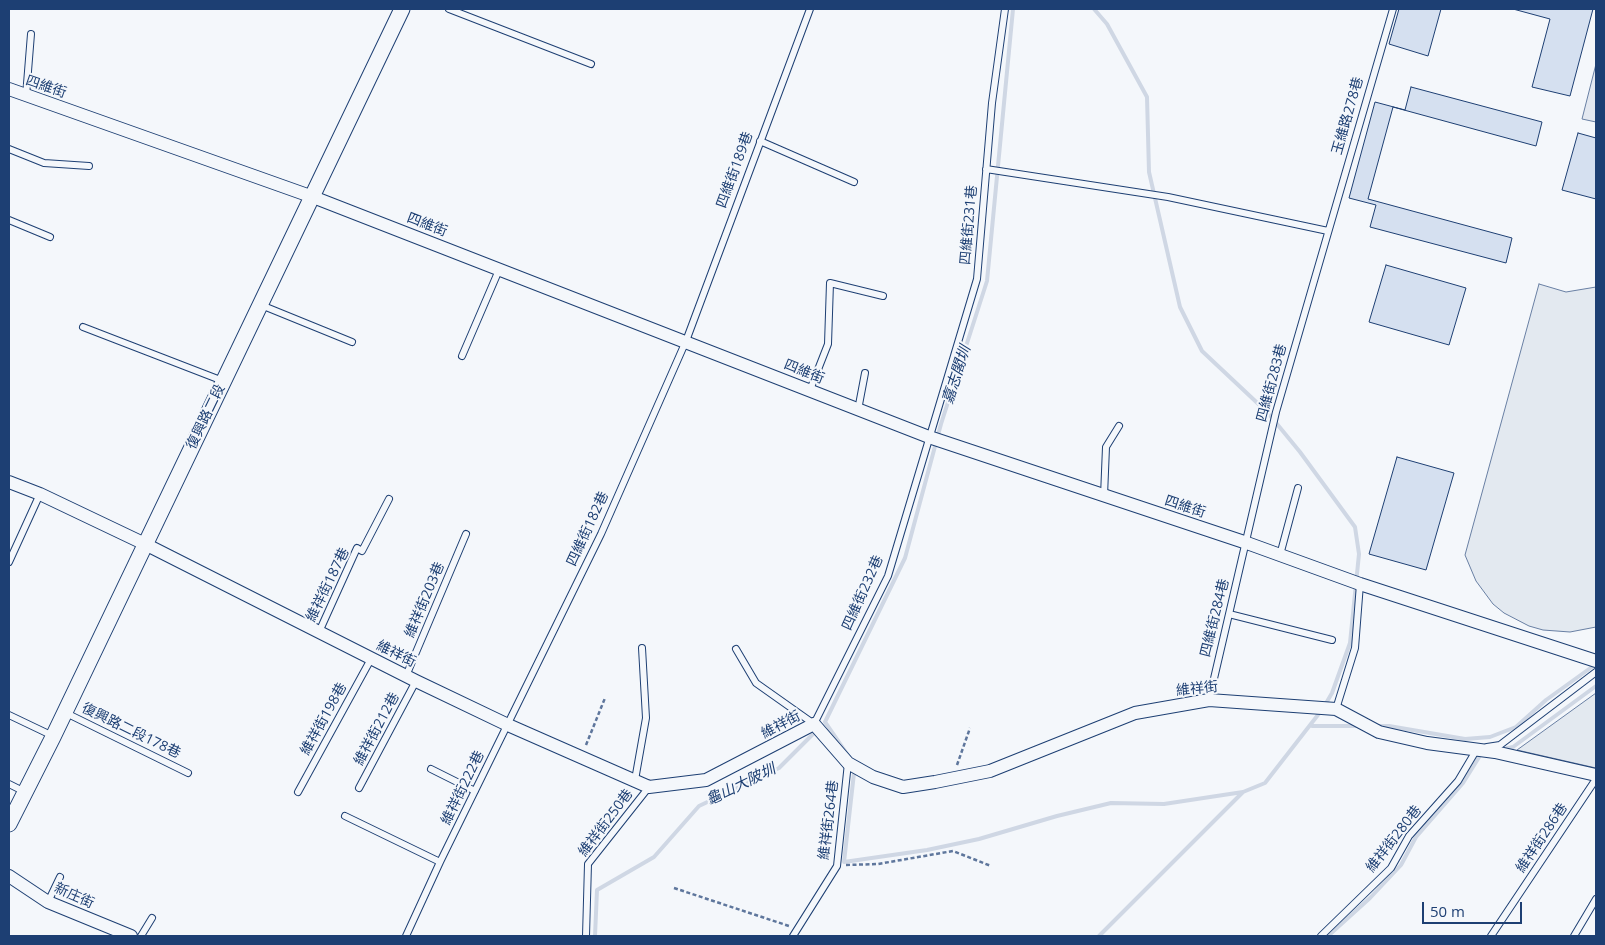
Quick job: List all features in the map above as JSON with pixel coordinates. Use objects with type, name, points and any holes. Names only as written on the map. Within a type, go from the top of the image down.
[{"type":"street","name":"復興路二段","points":[[9,824],[54,737],[63,712],[261,305],[402,9]]},
{"type":"street","name":"四維街","points":[[9,89],[312,197],[929,437],[1247,543],[1360,584],[1596,661]]},
{"type":"street","name":"維祥街","points":[[9,482],[40,494],[145,544],[318,633],[508,725],[650,787],[706,780],[814,724],[848,763],[873,778],[903,787],[990,771],[1135,713],[1209,700],[1336,709],[1379,732],[1427,744],[1477,749],[1596,775]]},
{"type":"street","name":"新庄街","points":[[9,876],[48,902],[131,936]]},
{"type":"lane","points":[[449,9],[591,64]]},
{"type":"lane","name":"四維街189巷","points":[[686,341],[810,9]]},
{"type":"lane","name":"四維街231巷","points":[[929,437],[977,279],[992,103],[1005,9]]},
{"type":"lane","name":"玉維路278巷","points":[[1328,231],[1393,9]]},
{"type":"lane","points":[[26,96],[31,34]]},
{"type":"lane","points":[[760,141],[854,182]]},
{"type":"lane","points":[[9,149],[44,162],[89,166]]},
{"type":"lane","points":[[986,169],[1168,197],[1328,231]]},
{"type":"lane","points":[[9,220],[50,237]]},
{"type":"lane","name":"四維街283巷","points":[[1247,543],[1276,412],[1328,231]]},
{"type":"lane","points":[[462,356],[499,270]]},
{"type":"lane","points":[[810,390],[828,344],[830,283],[883,296]]},
{"type":"lane","points":[[261,305],[352,342]]},
{"type":"lane","points":[[83,327],[224,381]]},
{"type":"lane","name":"四維街182巷","points":[[508,725],[601,534],[686,341]]},
{"type":"lane","points":[[858,410],[866,373]]},
{"type":"lane","points":[[1104,496],[1106,447],[1119,426]]},
{"type":"lane","name":"四維街232巷","points":[[814,724],[888,576],[929,437]]},
{"type":"lane","points":[[1280,555],[1298,488]]},
{"type":"lane","points":[[9,562],[40,494]]},
{"type":"lane","name":"維祥街187巷","points":[[318,633],[357,548],[362,551],[389,499]]},
{"type":"lane","name":"維祥街203巷","points":[[411,678],[466,534]]},
{"type":"lane","name":"四維街284巷","points":[[1209,700],[1247,543]]},
{"type":"lane","points":[[1336,709],[1355,648],[1360,584]]},
{"type":"lane","points":[[1229,614],[1332,640]]},
{"type":"lane","points":[[635,780],[646,718],[642,648]]},
{"type":"lane","points":[[736,649],[756,683],[814,724]]},
{"type":"lane","name":"維祥街198巷","points":[[298,792],[371,658]]},
{"type":"lane","points":[[1477,749],[1500,745],[1596,672]]},
{"type":"lane","name":"維祥街212巷","points":[[359,788],[411,678]]},
{"type":"lane","name":"復興路二段178巷","points":[[63,712],[188,773]]},
{"type":"lane","points":[[9,715],[54,737]]},
{"type":"lane","name":"維祥街222巷","points":[[406,936],[440,862],[508,725]]},
{"type":"lane","name":"維祥街280巷","points":[[1321,936],[1390,868],[1409,836],[1458,782],[1477,749]]},
{"type":"lane","name":"維祥街264巷","points":[[793,936],[836,866],[848,763]]},
{"type":"lane","points":[[432,769],[475,791]]},
{"type":"lane","name":"維祥街286巷","points":[[1491,936],[1596,779]]},
{"type":"lane","points":[[9,784],[25,792]]},
{"type":"lane","name":"維祥街250巷","points":[[586,936],[588,864],[650,787]]},
{"type":"lane","points":[[345,816],[440,862]]},
{"type":"lane","points":[[48,902],[60,877]]},
{"type":"lane","points":[[1574,936],[1596,899]]},
{"type":"lane","points":[[142,936],[152,918]]},
{"type":"path","points":[[581,756],[605,698]]},
{"type":"path","points":[[952,778],[970,728]]},
{"type":"path","points":[[836,866],[878,864],[953,851],[991,866]]},
{"type":"path","points":[[674,888],[797,929]]},
{"type":"shaded area","points":[[1596,64],[1596,122],[1582,119]]},
{"type":"shaded area","points":[[1539,284],[1566,292],[1596,287],[1596,627],[1570,632],[1543,630],[1529,626],[1504,613],[1493,604],[1476,581],[1465,555]]},
{"type":"shaded area","points":[[1596,693],[1596,768],[1517,750]]},
{"type":"building","points":[[1399,9],[1441,9],[1428,56],[1389,44]]},
{"type":"building","points":[[1513,9],[1593,9],[1570,96],[1532,87],[1550,19]]},
{"type":"building","points":[[1411,87],[1542,122],[1536,146],[1393,107],[1368,199],[1512,238],[1506,263],[1370,227],[1376,205],[1349,198],[1375,102],[1405,110]]},
{"type":"building","points":[[1578,133],[1596,138],[1596,199],[1562,190]]},
{"type":"building","points":[[1386,265],[1466,288],[1449,345],[1369,322]]},
{"type":"building","points":[[1397,457],[1454,473],[1426,570],[1369,554]]},
{"type":"waterway","name":"嘉志閣圳","points":[[825,722],[905,558],[941,424],[987,281],[1013,9]]},
{"type":"waterway","points":[[1094,9],[1107,24],[1147,97],[1149,172],[1180,307],[1202,351],[1268,413],[1300,452],[1355,527],[1359,554],[1350,643],[1332,693],[1325,705]]},
{"type":"waterway","points":[[1377,726],[1389,726],[1465,739],[1490,737],[1516,727],[1546,700],[1596,664]]},
{"type":"waterway","points":[[1503,749],[1513,747],[1596,686]]},
{"type":"waterway","points":[[852,769],[854,773],[844,862],[927,850],[979,839],[1057,816],[1111,803],[1164,804],[1243,792],[1265,783],[1321,711]]},
{"type":"waterway","points":[[825,722],[849,757]]},
{"type":"waterway","points":[[1312,726],[1357,726]]},
{"type":"waterway","name":"龜山大陂圳","points":[[595,936],[597,890],[654,857],[699,806],[779,768],[816,731]]},
{"type":"waterway","points":[[1328,936],[1370,898],[1401,865],[1416,837],[1463,783],[1481,754]]},
{"type":"waterway","points":[[1099,936],[1243,792]]}]
